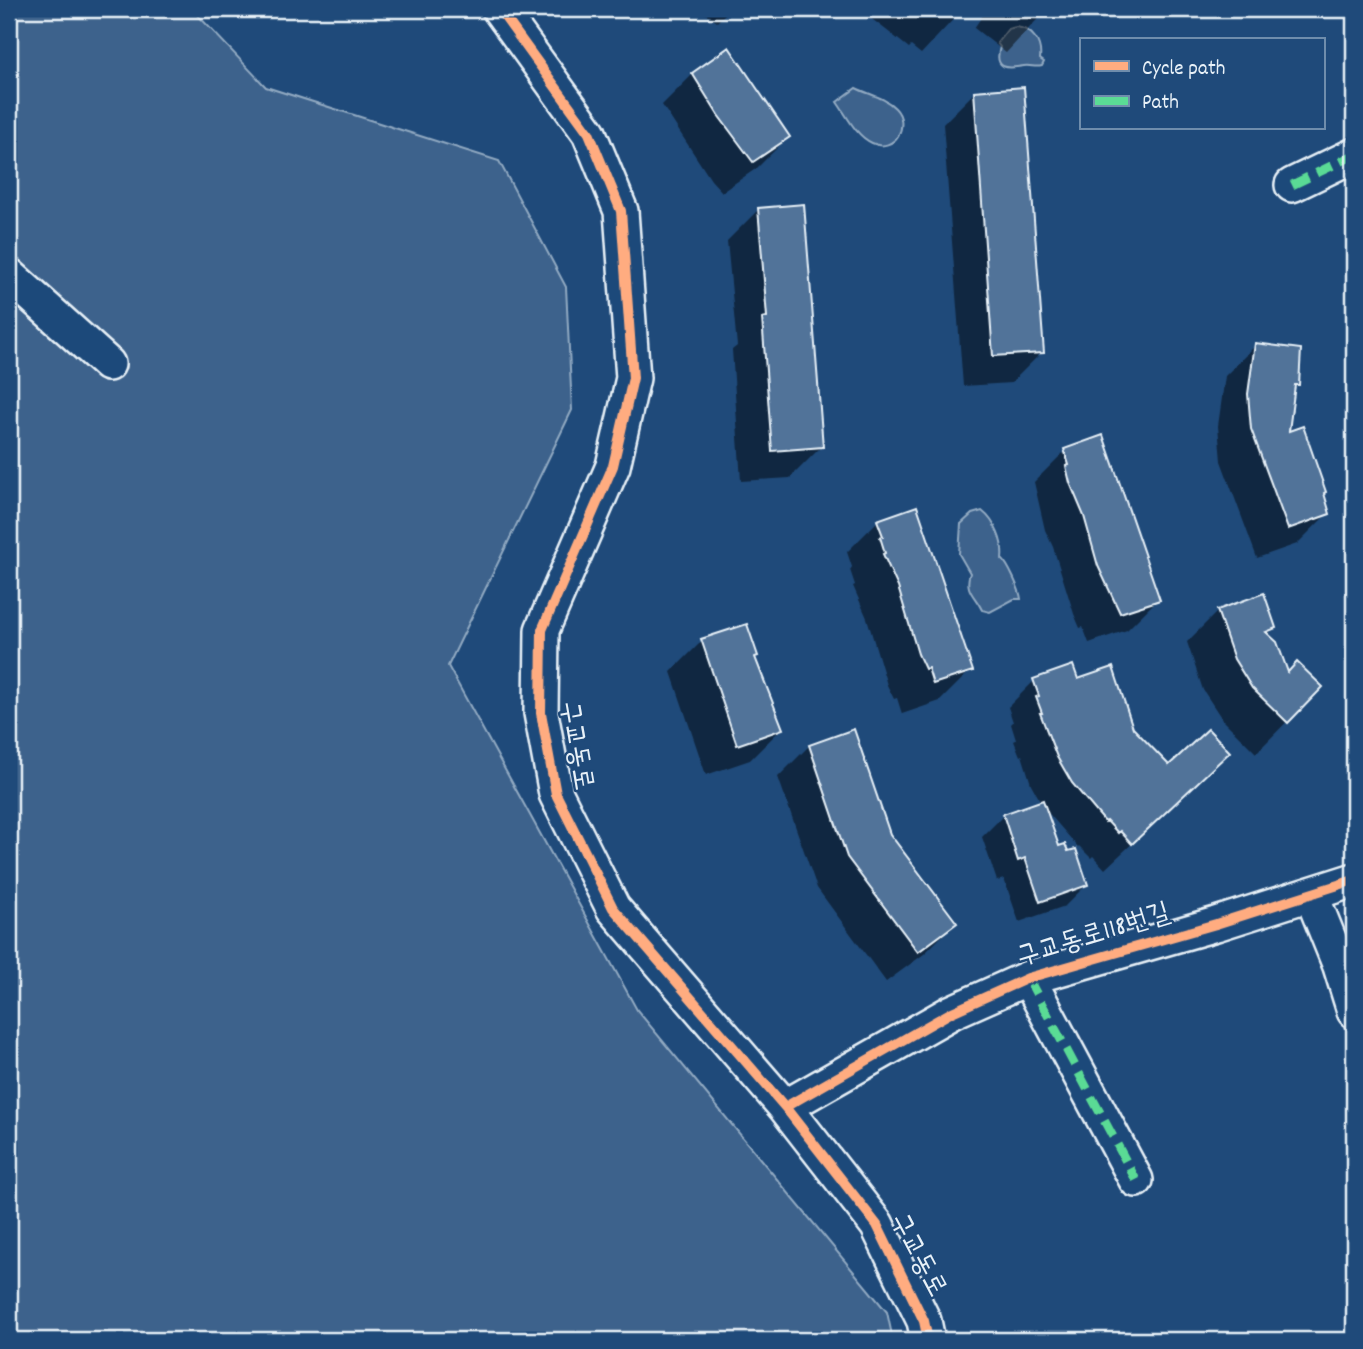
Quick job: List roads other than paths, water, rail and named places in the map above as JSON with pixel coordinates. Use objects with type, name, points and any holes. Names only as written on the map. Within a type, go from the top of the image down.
[{"type":"street","name":"구교동로","points":[[499,9],[589,132],[621,211],[633,378],[614,466],[542,630],[541,713],[556,794],[614,908],[785,1107],[877,1225],[924,1321],[928,1340]]},
{"type":"street","points":[[1292,185],[1354,155]]},
{"type":"street","points":[[9,275],[108,364]]},
{"type":"street","name":"구교동로118번길","points":[[785,1107],[952,1012],[1028,978],[1216,924],[1354,880]]},
{"type":"street","points":[[1311,894],[1347,963],[1354,1011]]},
{"type":"street","points":[[1028,978],[1136,1181]]}]
